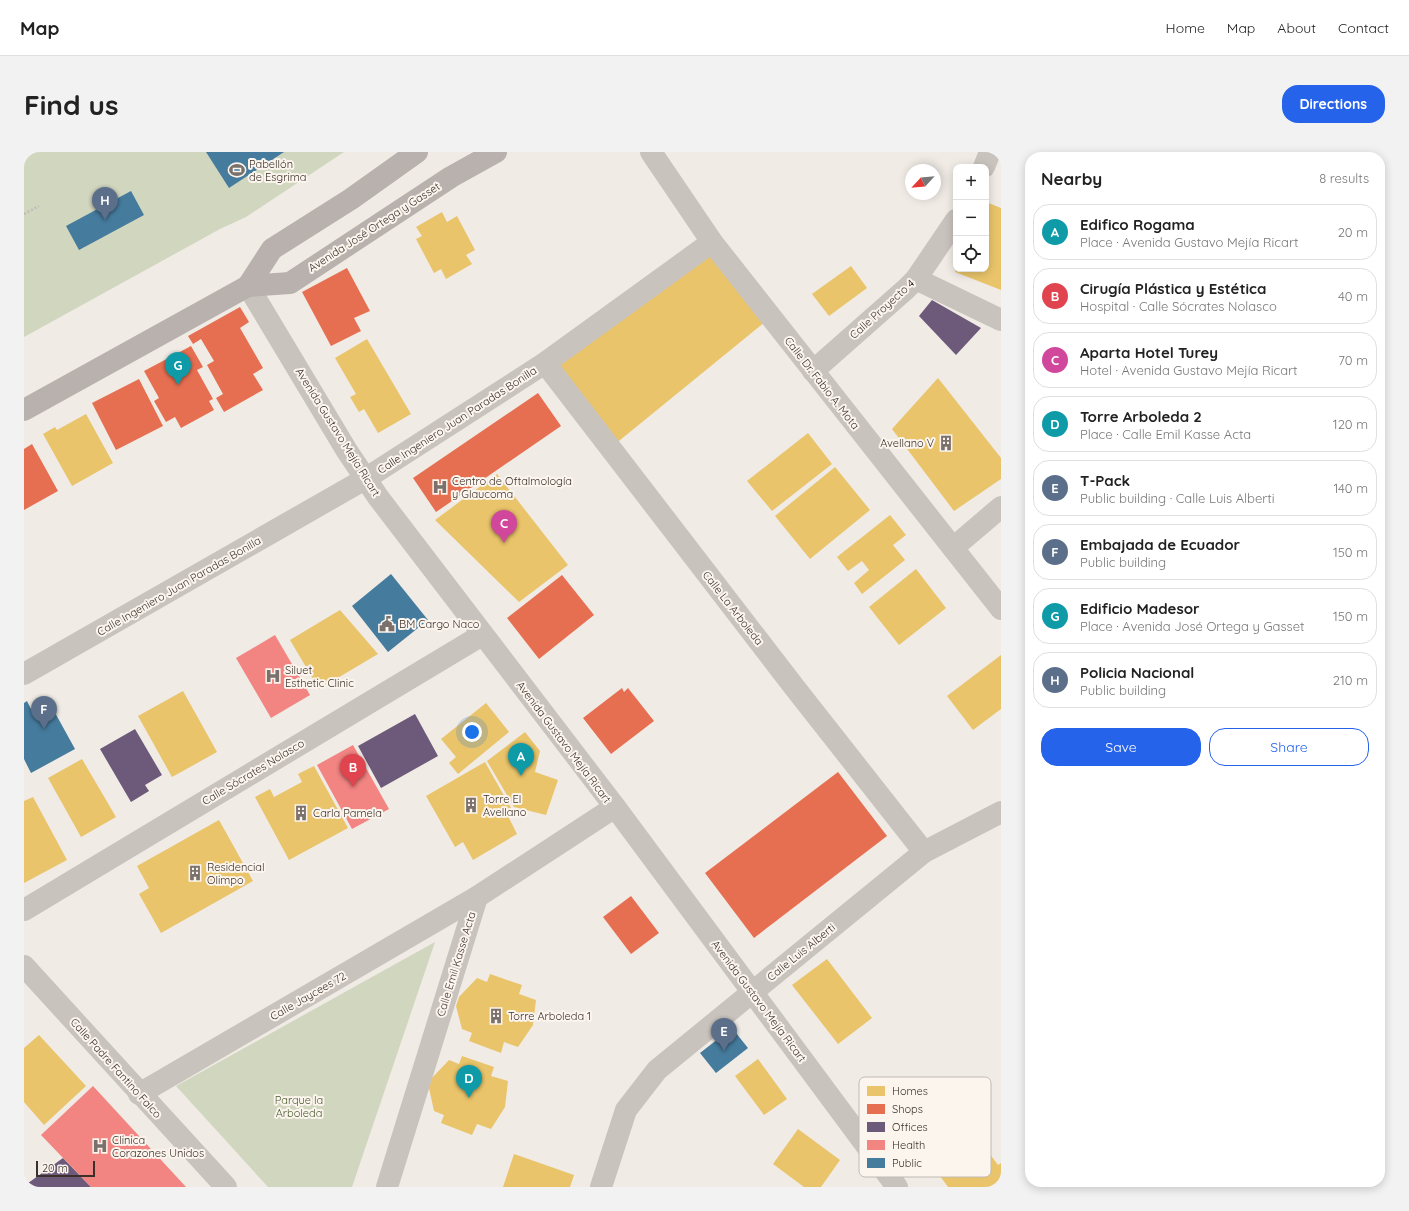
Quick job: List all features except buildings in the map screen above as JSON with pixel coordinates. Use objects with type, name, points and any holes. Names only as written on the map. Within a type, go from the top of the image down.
[{"type":"main road","name":"Avenida José Ortega y Gasset","points":[[24,410],[248,286],[290,283],[451,177],[496,152]]},
{"type":"main road","name":"Avenida José Ortega y Gasset","points":[[248,286],[272,249],[351,199],[406,155]]},
{"type":"street","points":[[451,177],[474,152]]},
{"type":"street","name":"Calle Dr. Fabio A. Mota","points":[[651,152],[712,242],[1001,609]]},
{"type":"street","points":[[985,164],[990,152]]},
{"type":"street","name":"Calle Proyecto 4","points":[[813,371],[889,305],[916,279],[953,224]]},
{"type":"street","name":"Calle Ingeniero Juan Paradas Bonilla","points":[[24,674],[365,479],[544,363],[712,242]]},
{"type":"street","points":[[916,279],[1001,320]]},
{"type":"street","name":"Avenida Gustavo Mejía Ricart","points":[[248,286],[365,479],[614,807],[859,1136]]},
{"type":"street","name":"Calle La Arboleda","points":[[544,363],[795,688],[924,852]]},
{"type":"street","points":[[953,548],[1001,507]]},
{"type":"street","name":"Calle Sócrates Nolasco","points":[[24,910],[482,635]]},
{"type":"street","name":"Calle Emil Kasse Acta","points":[[387,1187],[477,898],[614,807]]},
{"type":"street","name":"Calle Luis Alberti","points":[[601,1187],[626,1110],[657,1070],[924,852],[1001,812]]},
{"type":"street","name":"Calle Jaycees 72","points":[[139,1094],[477,898]]},
{"type":"street","name":"Calle Padre Fantino Falco","points":[[24,966],[139,1094],[226,1187]]},
{"type":"street","name":"Avenida Gustavo Mejía Ricart","points":[[890,1177],[897,1187]]},
{"type":"path","points":[[24,214],[39,206]]},
{"type":"green space","points":[[24,152],[344,152],[246,217],[220,229],[24,337]]},
{"type":"green space","name":"Parque la Arboleda","points":[[435,942],[352,1187],[268,1187],[176,1086]]},
{"type":"place","name":"Pabellón de Esgrima","points":[[237,170]]},
{"type":"place","name":"Policia Nacional","points":[[105,220]]},
{"type":"place","name":"Edificio Madesor","points":[[178,385]]},
{"type":"place","name":"Avellano V","points":[[946,443]]},
{"type":"place","name":"Centro de Oftalmología y Glaucoma","points":[[440,487]]},
{"type":"place","name":"Aparta Hotel Turey","points":[[504,543]]},
{"type":"place","name":"BM Cargo Naco","points":[[387,624]]},
{"type":"place","name":"Siluet Esthetic Clinic","points":[[273,676]]},
{"type":"place","name":"Embajada de Ecuador","points":[[44,729]]},
{"type":"place","name":"Edifico Rogama","points":[[521,776]]},
{"type":"place","name":"Cirugía Plástica y Estética","points":[[353,787]]},
{"type":"place","name":"Torre El Avellano","points":[[471,805]]},
{"type":"place","name":"Carla Pamela","points":[[301,813]]},
{"type":"place","name":"Residencial Olimpo","points":[[195,873]]},
{"type":"place","name":"Torre Arboleda 1","points":[[496,1016]]},
{"type":"place","name":"T-Pack","points":[[724,1051]]},
{"type":"place","name":"Torre Arboleda 2","points":[[469,1098]]},
{"type":"place","name":"Clinica Corazones Unidos","points":[[100,1146]]}]
